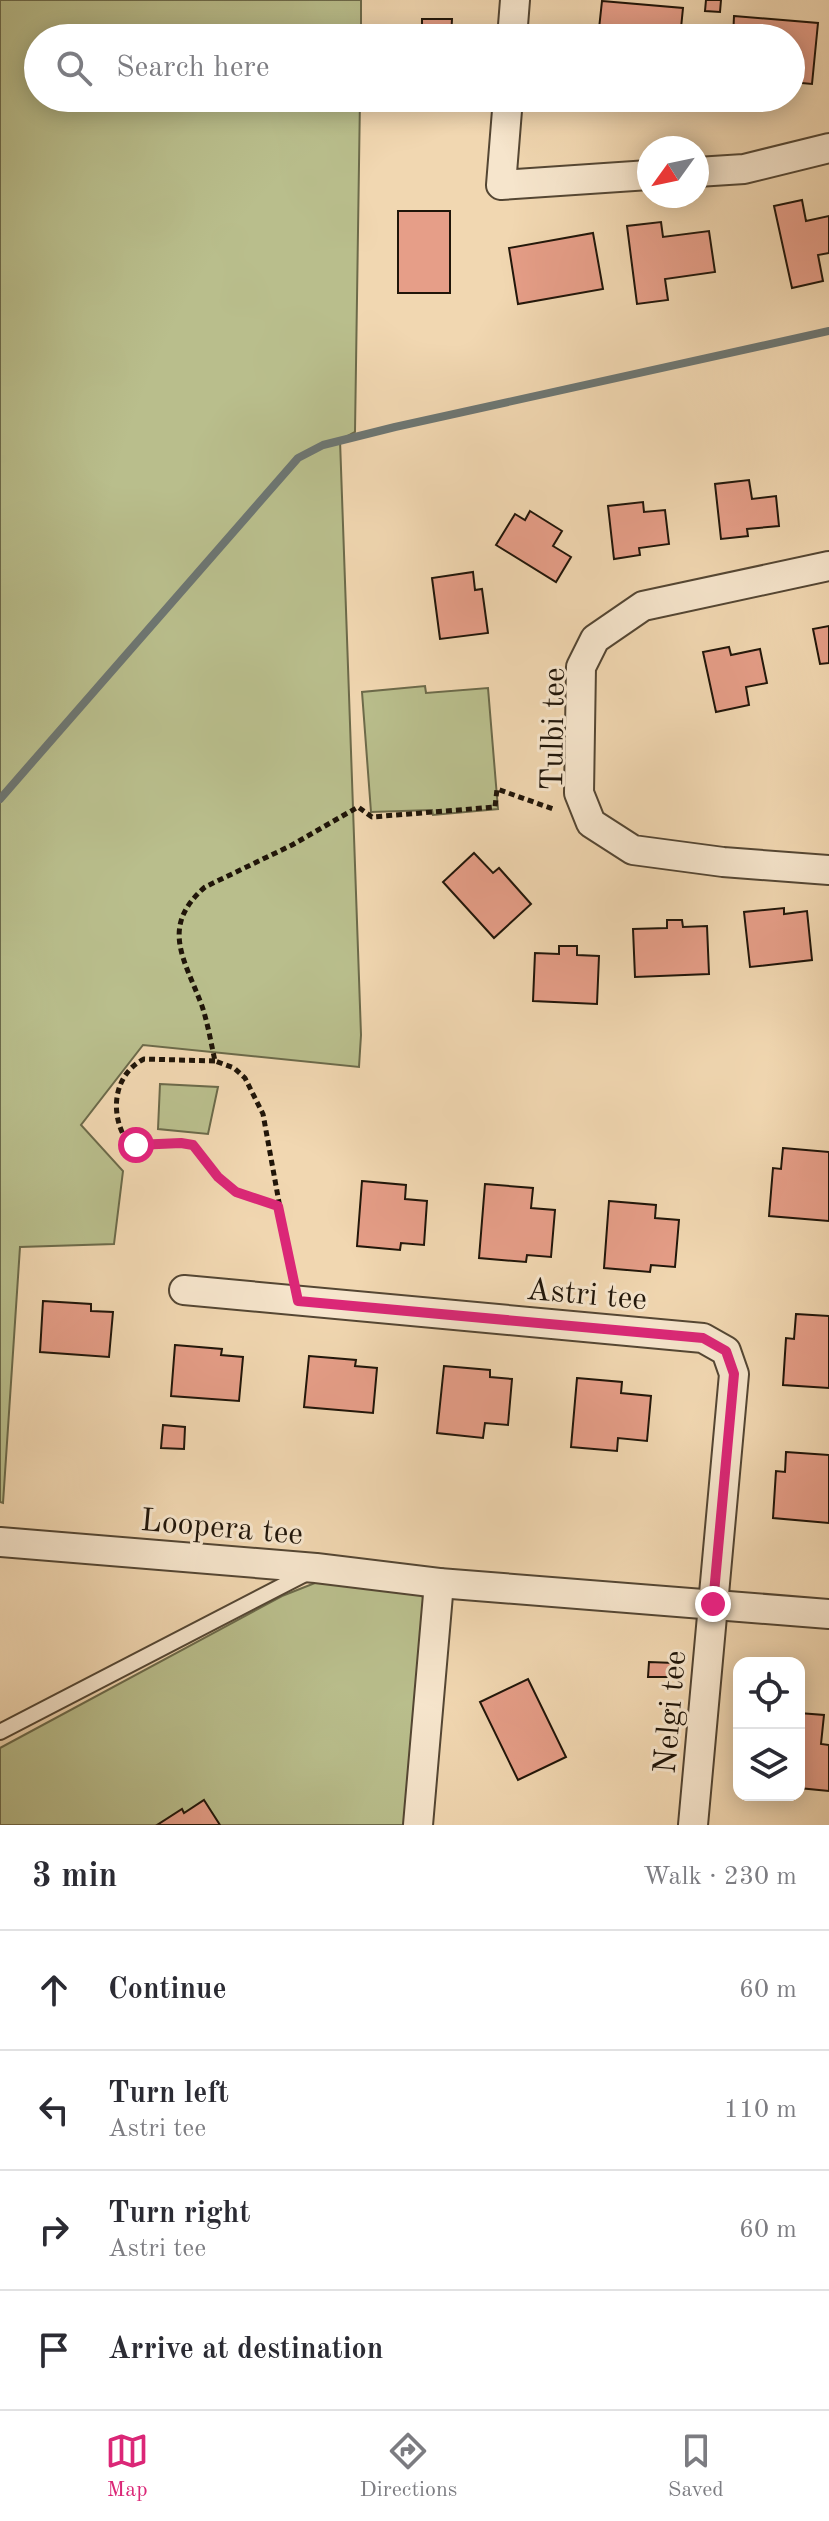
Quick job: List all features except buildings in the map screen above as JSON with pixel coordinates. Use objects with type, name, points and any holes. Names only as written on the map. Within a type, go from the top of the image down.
[{"type":"street","points":[[513,24],[515,0]]},
{"type":"street","points":[[507,112],[501,185],[637,176]]},
{"type":"street","points":[[709,171],[744,169],[829,148]]},
{"type":"street","name":"Tulbi tee","points":[[829,566],[643,606],[595,639],[581,667],[579,793],[591,823],[633,850],[723,862],[829,870]]},
{"type":"street","name":"Astri tee","points":[[184,1290],[703,1338],[726,1351],[734,1374],[713,1604]]},
{"type":"street","name":"Loopera tee","points":[[0,1542],[316,1568],[439,1583],[829,1614]]},
{"type":"street","points":[[418,1825],[439,1583]]},
{"type":"street","name":"Nelgi tee","points":[[693,1825],[713,1604]]},
{"type":"lane","points":[[0,1732],[316,1568]]},
{"type":"path","points":[[215,1061],[204,1012],[181,955],[178,937],[181,918],[193,897],[205,887],[292,845],[358,807],[372,817],[495,807],[497,789],[569,814],[588,816]]},
{"type":"path","points":[[278,1206],[236,1192],[218,1177],[193,1145],[129,1144],[118,1122],[116,1093],[121,1080],[134,1064],[144,1059],[215,1061],[234,1068],[253,1090],[263,1114],[298,1301]]},
{"type":"green space","points":[[0,0],[361,0],[361,24],[24,24],[24,112],[360,112],[355,432],[340,440],[361,1035],[359,1067],[143,1045],[81,1125],[123,1171],[114,1244],[20,1247],[3,1503],[0,1502]]},
{"type":"green space","points":[[425,686],[426,693],[488,688],[498,809],[433,815],[432,810],[371,812],[362,692]]},
{"type":"green space","points":[[160,1084],[218,1087],[208,1134],[158,1129]]},
{"type":"green space","points":[[325,1579],[421,1594],[426,1603],[406,1825],[0,1825],[0,1748],[282,1596]]},
{"type":"waterway","points":[[0,799],[298,458],[323,445],[395,427],[829,331]]},
{"type":"route","points":[[136,1145],[193,1145],[218,1177],[236,1192],[278,1206],[298,1301],[703,1338],[726,1351],[734,1374],[713,1604]]}]
